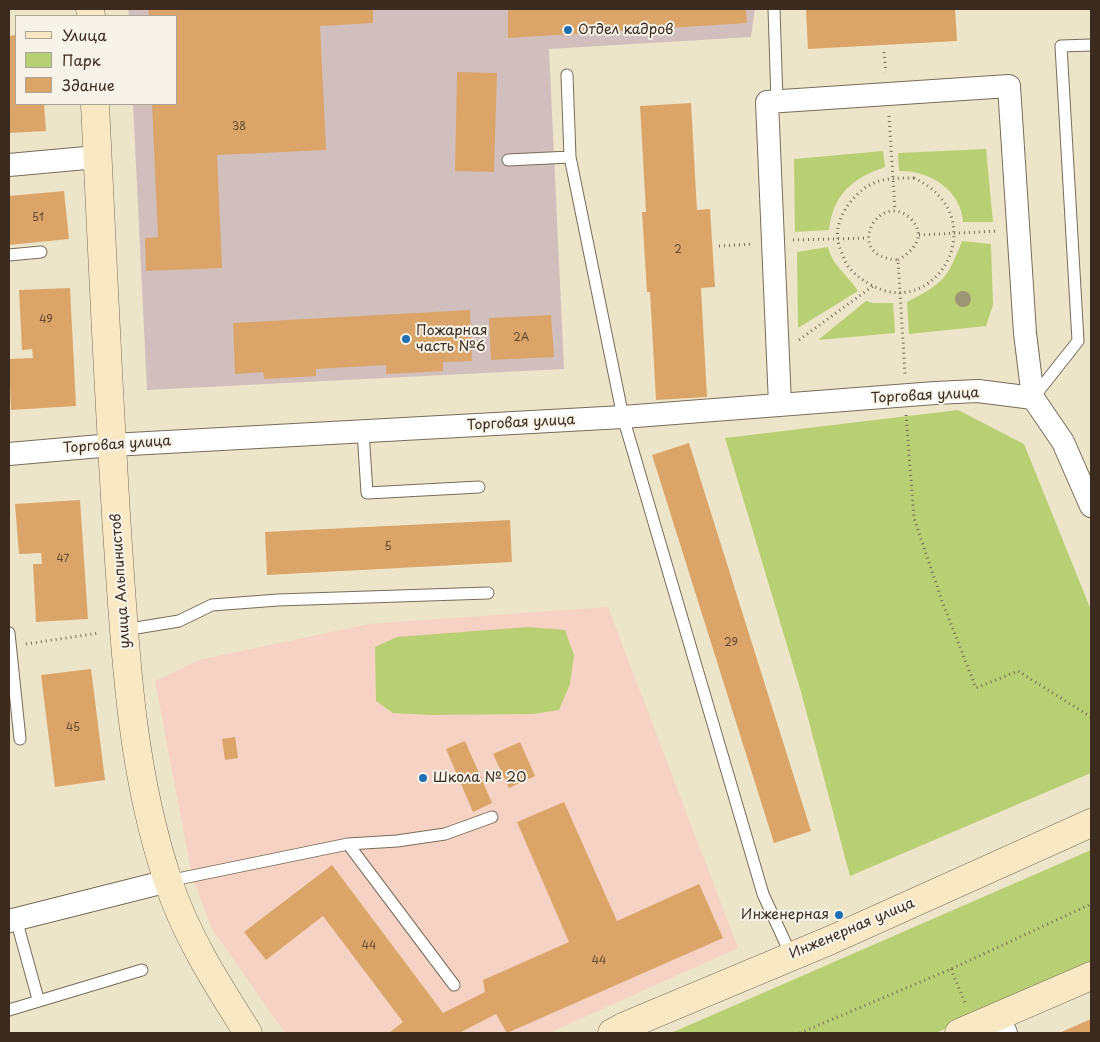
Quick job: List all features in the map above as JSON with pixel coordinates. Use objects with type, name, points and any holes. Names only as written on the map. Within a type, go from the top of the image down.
[{"type":"main road","name":"улица Альпинистов","points":[[95,105],[112,445],[124,630],[138,765],[168,881],[202,960],[248,1033]]},
{"type":"main road","name":"Инженерная улица","points":[[612,1033],[791,955],[831,940],[1091,823]]},
{"type":"main road","points":[[960,1033],[1002,1024],[1091,976]]},
{"type":"street","points":[[780,404],[767,102],[1009,86],[1025,333],[1034,398],[1063,442],[1091,506]]},
{"type":"street","points":[[9,165],[98,157]]},
{"type":"street","name":"Торговая улица","points":[[9,454],[112,445],[622,417],[978,391],[1034,398]]},
{"type":"street","points":[[13,920],[168,881]]},
{"type":"lane","points":[[774,9],[777,101]]},
{"type":"lane","points":[[1034,398],[1078,341],[1061,46],[1091,45]]},
{"type":"lane","points":[[566,76],[570,157],[622,417],[763,894],[791,955]]},
{"type":"lane","points":[[508,160],[570,157]]},
{"type":"lane","points":[[9,255],[41,252]]},
{"type":"lane","points":[[362,431],[366,493],[479,487]]},
{"type":"lane","points":[[124,630],[180,621],[212,605],[278,600],[488,593]]},
{"type":"lane","points":[[9,633],[20,740]]},
{"type":"lane","points":[[168,881],[348,844],[397,841],[445,834],[492,818]]},
{"type":"lane","points":[[348,844],[454,985]]},
{"type":"lane","points":[[13,920],[38,999]]},
{"type":"lane","points":[[9,1010],[38,999],[142,970]]},
{"type":"path","points":[[884,52],[895,210]]},
{"type":"path","points":[[914,178],[930,185],[952,215],[955,231],[954,245],[939,274],[927,284],[900,293],[881,290],[853,272],[837,239],[847,206],[861,190],[878,181],[892,179],[914,178]]},
{"type":"path","points":[[895,210],[905,213],[916,224],[919,235],[916,246],[910,254],[898,260],[884,260],[871,249],[868,238],[872,223],[883,213],[895,210]]},
{"type":"path","points":[[919,235],[955,231],[1018,230]]},
{"type":"path","points":[[898,260],[906,395],[906,435],[914,518],[942,601],[976,688],[1018,670],[1091,717]]},
{"type":"path","points":[[779,354],[873,286]]},
{"type":"path","points":[[10,646],[124,630]]},
{"type":"path","points":[[800,1033],[951,969],[1091,904]]},
{"type":"path","points":[[951,969],[966,1006]]},
{"type":"shaded area","points":[[128,9],[755,9],[751,37],[549,49],[564,369],[147,390],[133,105],[178,105],[178,15],[129,15]]},
{"type":"shaded area","name":"Школа № 20","points":[[608,607],[738,948],[549,1033],[285,1033],[212,929],[192,876],[155,681],[199,660],[369,624]]},
{"type":"green space","points":[[986,149],[993,222],[963,222],[961,210],[950,191],[931,178],[921,174],[899,171],[898,153]]},
{"type":"green space","points":[[883,151],[885,167],[873,171],[846,190],[835,207],[829,230],[795,232],[794,159]]},
{"type":"green space","points":[[962,241],[991,244],[993,305],[986,326],[909,334],[907,302],[929,290],[943,279]]},
{"type":"green space","points":[[828,247],[833,260],[858,291],[798,328],[797,252]]},
{"type":"green space","points":[[866,301],[893,303],[895,333],[818,340]]},
{"type":"green space","points":[[958,410],[1024,444],[1091,610],[1091,773],[850,876],[801,692],[725,438]]},
{"type":"green space","points":[[528,627],[565,630],[574,655],[570,684],[559,710],[533,714],[430,715],[393,713],[376,701],[375,647],[397,637]]},
{"type":"green space","points":[[1091,850],[1091,964],[936,1033],[671,1033]]},
{"type":"building","points":[[148,9],[373,9],[373,23],[320,26],[326,150],[217,155],[222,268],[146,271],[145,238],[158,237],[152,105],[178,105],[178,15],[149,15]]},
{"type":"building","name":"Отдел кадров","points":[[508,9],[746,9],[747,23],[508,38]]},
{"type":"building","points":[[806,9],[955,9],[957,41],[808,49]]},
{"type":"building","points":[[15,35],[15,105],[44,105],[46,131],[9,133],[9,36]]},
{"type":"building","points":[[457,72],[497,73],[494,172],[455,171]]},
{"type":"building","points":[[691,103],[697,210],[710,209],[715,287],[701,288],[707,397],[656,400],[650,292],[647,292],[642,212],[646,212],[640,106]]},
{"type":"building","points":[[64,191],[69,239],[9,245],[9,196]]},
{"type":"building","points":[[70,288],[76,406],[11,410],[9,359],[33,358],[32,349],[22,350],[19,290]]},
{"type":"building","points":[[470,310],[472,361],[443,362],[443,371],[386,374],[386,365],[316,369],[316,376],[264,379],[263,372],[235,374],[233,323]]},
{"type":"building","points":[[551,315],[554,357],[491,360],[489,318]]},
{"type":"building","points":[[689,443],[811,831],[774,843],[652,455]]},
{"type":"building","points":[[80,500],[88,619],[36,622],[33,564],[42,564],[41,553],[19,554],[15,504]]},
{"type":"building","points":[[510,520],[512,562],[267,575],[265,532]]},
{"type":"building","points":[[91,669],[105,780],[55,787],[41,675]]},
{"type":"building","points":[[235,737],[238,758],[225,760],[222,739]]},
{"type":"building","points":[[465,741],[492,803],[473,812],[446,749]]},
{"type":"building","points":[[520,742],[535,776],[509,788],[493,754]]},
{"type":"building","points":[[564,802],[617,921],[699,884],[723,938],[507,1033],[496,1014],[459,1033],[389,1033],[403,1022],[323,916],[266,960],[244,932],[332,865],[443,1013],[485,992],[483,980],[569,942],[517,822]]},
{"type":"building","points":[[1091,1019],[1091,1033],[1059,1033]]},
{"type":"place","name":"Отдел кадров","points":[[568,30]]},
{"type":"place","name":"Пожарная часть №6","points":[[406,339]]},
{"type":"place","name":"Школа № 20","points":[[423,778]]},
{"type":"place","name":"Инженерная","points":[[839,915]]}]
